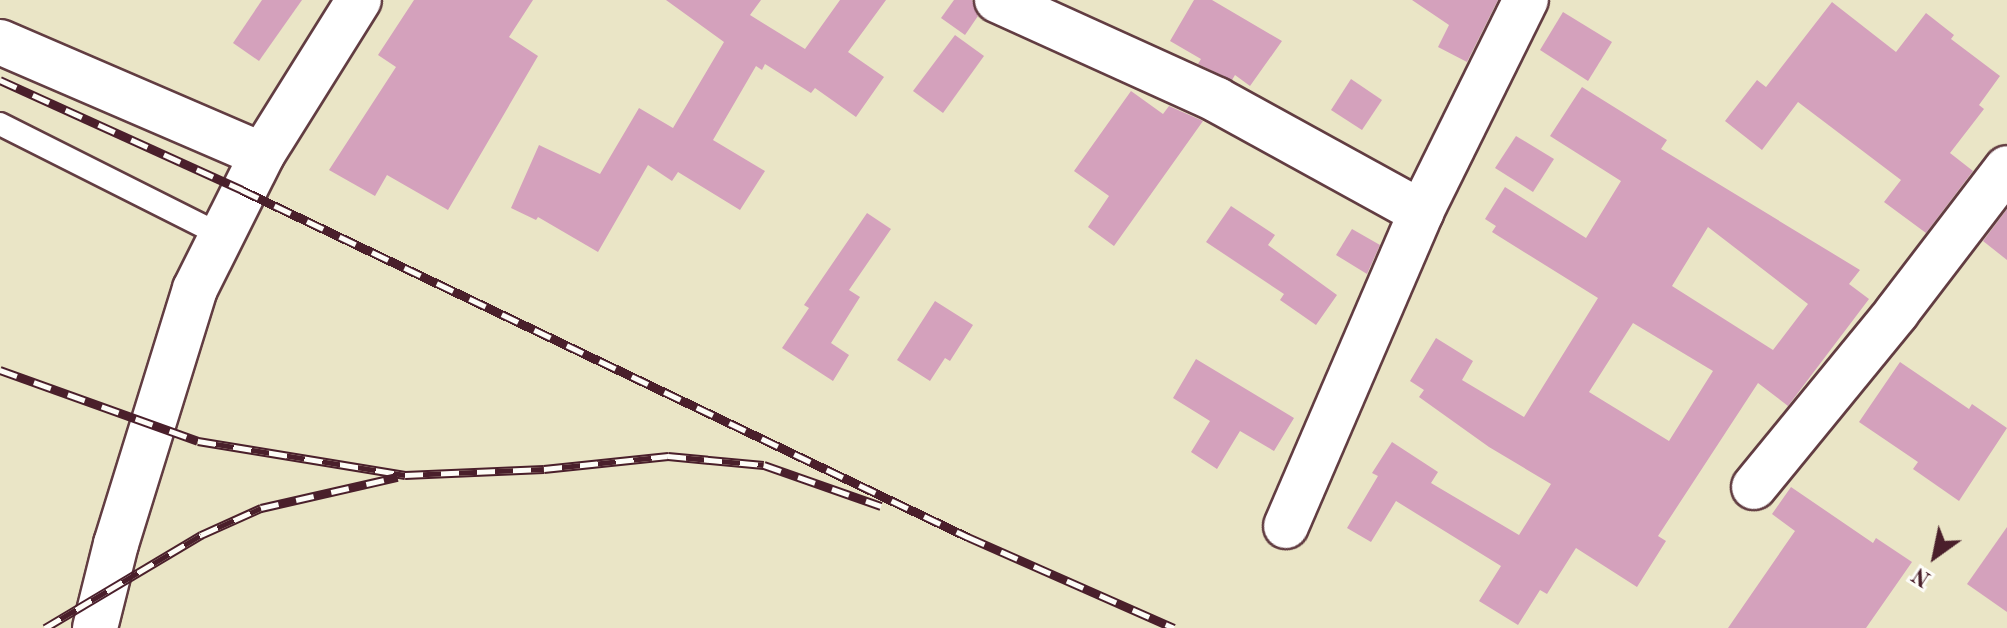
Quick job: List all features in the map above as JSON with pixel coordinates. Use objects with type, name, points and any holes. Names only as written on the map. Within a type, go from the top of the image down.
[{"type":"street","points":[[95,628],[116,544],[195,289],[219,234],[262,155],[359,0]]},
{"type":"street","points":[[997,0],[1061,12],[1421,212]]},
{"type":"street","points":[[1286,526],[1421,212],[1526,0]]},
{"type":"street","points":[[0,42],[262,155]]},
{"type":"street","points":[[1754,487],[1897,312],[2007,168]]},
{"type":"lane","points":[[0,124],[219,234]]},
{"type":"building","points":[[262,0],[302,0],[259,61],[233,43]]},
{"type":"building","points":[[414,0],[533,0],[509,37],[538,56],[448,210],[387,175],[375,196],[329,170],[396,67],[378,55]]},
{"type":"building","points":[[666,0],[761,0],[750,15],[805,49],[840,0],[886,0],[848,52],[884,77],[856,117],[815,88],[811,93],[765,64],[762,70],[756,66],[713,140],[765,171],[740,210],[678,172],[672,181],[648,165],[598,252],[538,217],[536,220],[511,208],[539,145],[600,174],[639,108],[673,128],[724,42]]},
{"type":"building","points":[[954,0],[972,0],[978,16],[965,35],[941,18]]},
{"type":"building","points":[[1194,0],[1212,0],[1282,41],[1250,86],[1235,75],[1232,80],[1198,64],[1201,59],[1170,41]]},
{"type":"building","points":[[1412,0],[1498,0],[1467,62],[1438,47],[1449,25]]},
{"type":"building","points":[[1832,2],[1896,52],[1926,13],[1954,35],[1951,39],[2000,76],[1979,105],[1984,109],[1950,153],[1973,171],[1926,233],[1884,202],[1901,180],[1798,102],[1762,150],[1725,121],[1757,80],[1766,87]]},
{"type":"building","points":[[1563,12],[1612,42],[1588,81],[1540,50]]},
{"type":"building","points":[[955,35],[984,56],[943,113],[913,91]]},
{"type":"building","points":[[1351,79],[1382,100],[1362,130],[1331,110]]},
{"type":"building","points":[[1582,87],[1667,140],[1661,149],[1860,270],[1849,284],[1869,299],[1788,406],[1758,383],[1658,536],[1666,541],[1637,587],[1576,548],[1547,594],[1540,590],[1518,625],[1479,601],[1501,566],[1396,501],[1371,542],[1347,528],[1378,476],[1372,473],[1392,442],[1438,472],[1431,483],[1519,535],[1551,484],[1489,447],[1419,397],[1424,390],[1410,381],[1436,338],[1473,361],[1462,380],[1524,417],[1598,298],[1492,232],[1496,226],[1485,219],[1505,187],[1586,238],[1621,181],[1550,136]],"holes":[[[1708,227],[1808,304],[1773,350],[1672,286]],[[1633,323],[1713,371],[1669,441],[1589,392]]]},
{"type":"building","points":[[1131,91],[1163,114],[1169,106],[1203,121],[1114,246],[1088,227],[1109,196],[1074,171]]},
{"type":"building","points":[[1516,136],[1554,159],[1533,192],[1495,168]]},
{"type":"building","points":[[1231,206],[1275,235],[1268,245],[1337,295],[1316,325],[1280,300],[1284,294],[1206,242]]},
{"type":"building","points":[[2007,209],[2007,260],[1983,241]]},
{"type":"building","points":[[867,213],[891,229],[849,290],[860,297],[831,343],[849,355],[833,381],[782,348],[809,308],[804,305]]},
{"type":"building","points":[[1352,229],[1380,245],[1367,274],[1336,255]]},
{"type":"building","points":[[935,301],[973,325],[950,361],[945,358],[930,381],[897,360]]},
{"type":"building","points":[[1196,359],[1294,418],[1274,451],[1240,431],[1217,469],[1191,452],[1210,421],[1173,398]]},
{"type":"building","points":[[1900,362],[1969,409],[1972,404],[2007,428],[1959,501],[1913,469],[1918,462],[1859,422]]},
{"type":"building","points":[[1791,487],[1873,543],[1876,538],[1912,562],[1866,628],[1728,628],[1795,531],[1772,514]]},
{"type":"building","points":[[2007,527],[2007,612],[1967,584]]},
{"type":"railway","points":[[0,80],[242,190],[968,537],[1174,628]]},
{"type":"railway","points":[[0,370],[198,441],[405,475],[544,469],[668,456],[764,465],[881,506]]},
{"type":"railway","points":[[45,628],[201,535],[261,508],[398,477]]}]
